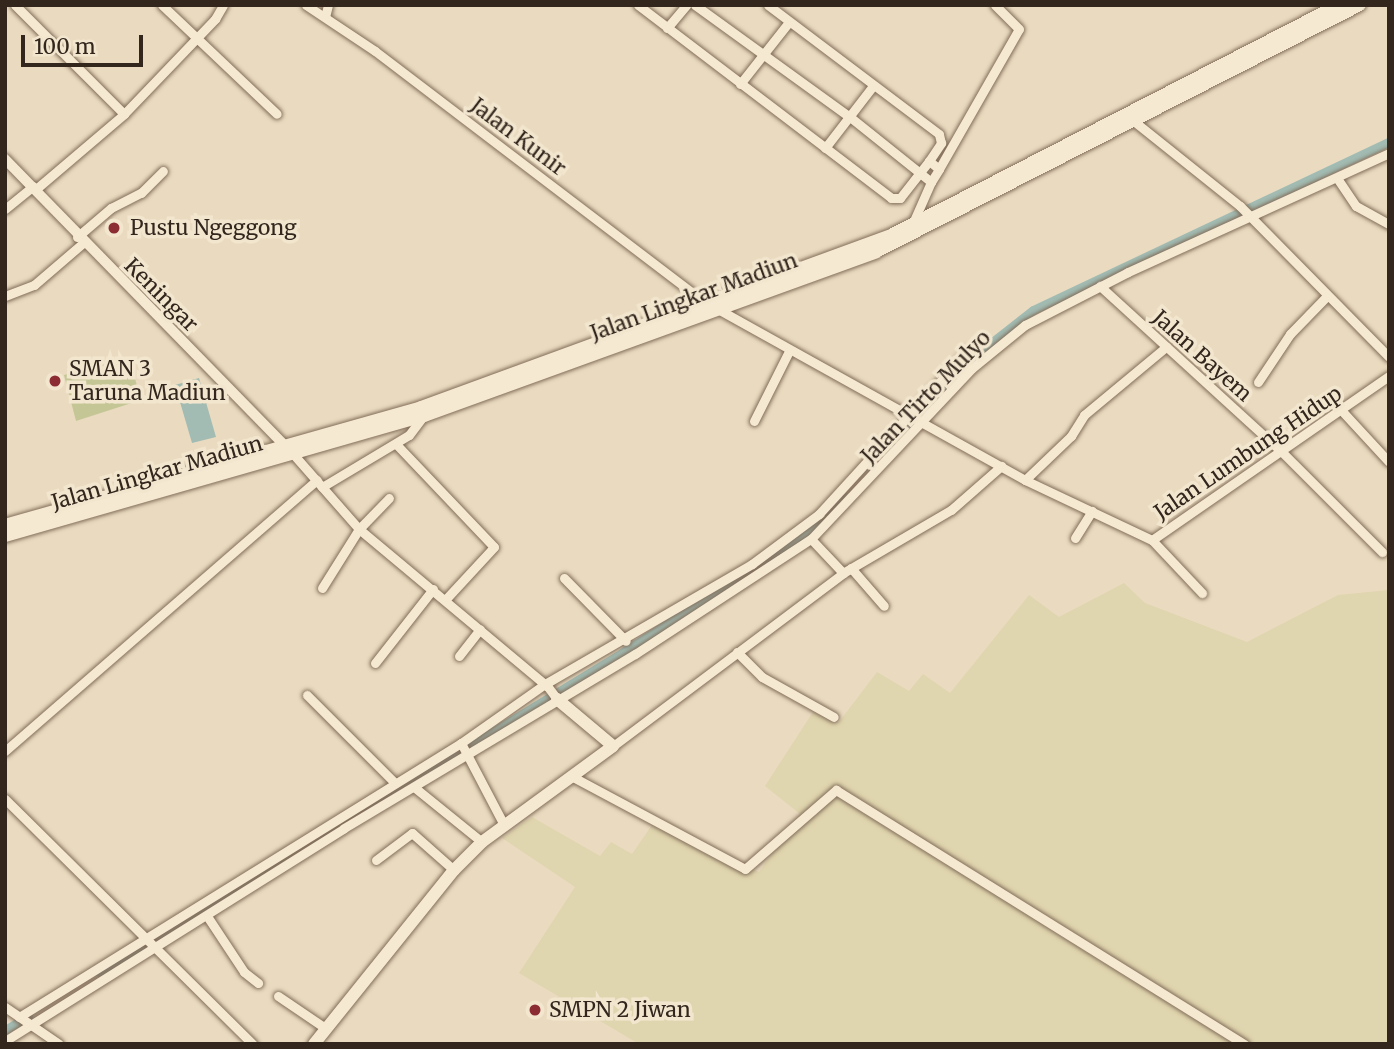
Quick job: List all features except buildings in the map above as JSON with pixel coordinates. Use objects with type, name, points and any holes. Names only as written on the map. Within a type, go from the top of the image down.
[{"type":"main road","name":"Jalan Lingkar Madiun","points":[[710,305],[898,243],[1135,122],[1338,5]]},
{"type":"main road","name":"Jalan Lingkar Madiun","points":[[5,525],[130,495],[423,412],[710,305],[911,226],[1285,37],[1360,5]]},
{"type":"main road","name":"Jalan Lingkar Madiun","points":[[5,536],[130,495]]},
{"type":"main road","points":[[314,1044],[454,870],[482,842],[613,746],[558,700]]},
{"type":"street","points":[[15,5],[124,114]]},
{"type":"street","points":[[162,5],[277,114]]},
{"type":"street","points":[[5,209],[124,114],[196,38],[223,5]]},
{"type":"street","name":"Jalan Kunir","points":[[306,5],[710,305]]},
{"type":"street","points":[[325,17],[328,5]]},
{"type":"street","points":[[638,5],[891,198],[900,198],[941,143],[941,136],[768,5]]},
{"type":"street","points":[[667,28],[687,5]]},
{"type":"street","points":[[695,5],[850,117],[931,183]]},
{"type":"street","points":[[911,226],[931,183],[1019,29],[995,5]]},
{"type":"street","points":[[740,84],[789,22]]},
{"type":"street","points":[[825,148],[873,86]]},
{"type":"street","points":[[1135,122],[1240,206],[1248,218],[1389,357]]},
{"type":"street","name":"Jalan Tirto Mulyo","points":[[465,749],[558,700],[811,539],[996,346],[1025,325],[1100,286],[1389,153]]},
{"type":"street","name":"Keningar","points":[[5,159],[80,240],[290,451]]},
{"type":"street","points":[[929,160],[939,169]]},
{"type":"street","points":[[5,296],[34,285],[111,208],[141,193],[163,171]]},
{"type":"street","points":[[1337,178],[1356,206],[1389,224]]},
{"type":"street","name":"Jalan Bayem","points":[[1100,286],[1281,452],[1382,551]]},
{"type":"street","points":[[1258,382],[1290,334],[1327,296]]},
{"type":"street","name":"Jalan Lumbung Hidup","points":[[710,305],[1025,480],[1152,540],[1389,376]]},
{"type":"street","points":[[1025,480],[1071,436],[1084,415],[1166,347]]},
{"type":"street","points":[[754,421],[789,351]]},
{"type":"street","points":[[5,1041],[414,787],[547,685],[752,564],[819,514],[968,351]]},
{"type":"street","points":[[1342,411],[1389,462]]},
{"type":"street","points":[[5,751],[320,484],[396,444],[423,412]]},
{"type":"street","points":[[396,444],[494,547],[445,600]]},
{"type":"street","points":[[290,451],[359,529],[547,685],[558,700]]},
{"type":"street","points":[[613,746],[847,570],[951,510],[1002,466]]},
{"type":"street","points":[[322,588],[359,529],[389,498]]},
{"type":"street","points":[[1075,538],[1092,511]]},
{"type":"street","points":[[811,539],[884,606]]},
{"type":"street","points":[[1152,540],[1202,593]]},
{"type":"street","points":[[564,578],[626,640]]},
{"type":"street","points":[[375,663],[433,590]]},
{"type":"street","points":[[459,656],[480,629]]},
{"type":"street","points":[[737,652],[762,677],[834,717]]},
{"type":"street","points":[[307,695],[395,783]]},
{"type":"street","points":[[19,1017],[395,783],[465,749]]},
{"type":"street","points":[[465,749],[505,825]]},
{"type":"street","points":[[573,777],[745,869],[836,790],[1244,1044]]},
{"type":"street","points":[[414,787],[482,842]]},
{"type":"street","points":[[5,799],[253,1044]]},
{"type":"street","points":[[376,860],[412,833],[454,870]]},
{"type":"street","points":[[207,916],[244,972],[258,983]]},
{"type":"street","points":[[278,996],[325,1028]]},
{"type":"street","points":[[5,1007],[59,1044]]},
{"type":"shaded area","points":[[1124,583],[1145,603],[1247,642],[1338,595],[1389,590],[1389,1044],[639,1044],[519,973],[575,887],[502,838],[532,817],[600,856],[611,842],[632,854],[652,825],[759,872],[800,814],[765,786],[813,712],[839,722],[877,672],[909,691],[923,674],[950,693],[1029,595],[1059,617]]},
{"type":"green space","points":[[129,357],[141,400],[76,421],[64,375]]},
{"type":"water","points":[[199,378],[216,437],[192,443],[175,385]]},
{"type":"waterway","points":[[905,433],[954,372],[1033,310],[1389,142]]},
{"type":"waterway","points":[[623,652],[789,546],[845,497]]},
{"type":"waterway","points":[[99,972],[627,650]]},
{"type":"waterway","points":[[5,1030],[28,1016]]},
{"type":"place","name":"Pustu Ngeggong","points":[[114,228]]},
{"type":"place","name":"SMAN 3 Taruna Madiun","points":[[55,381]]},
{"type":"place","name":"SMPN 2 Jiwan","points":[[535,1010]]}]
